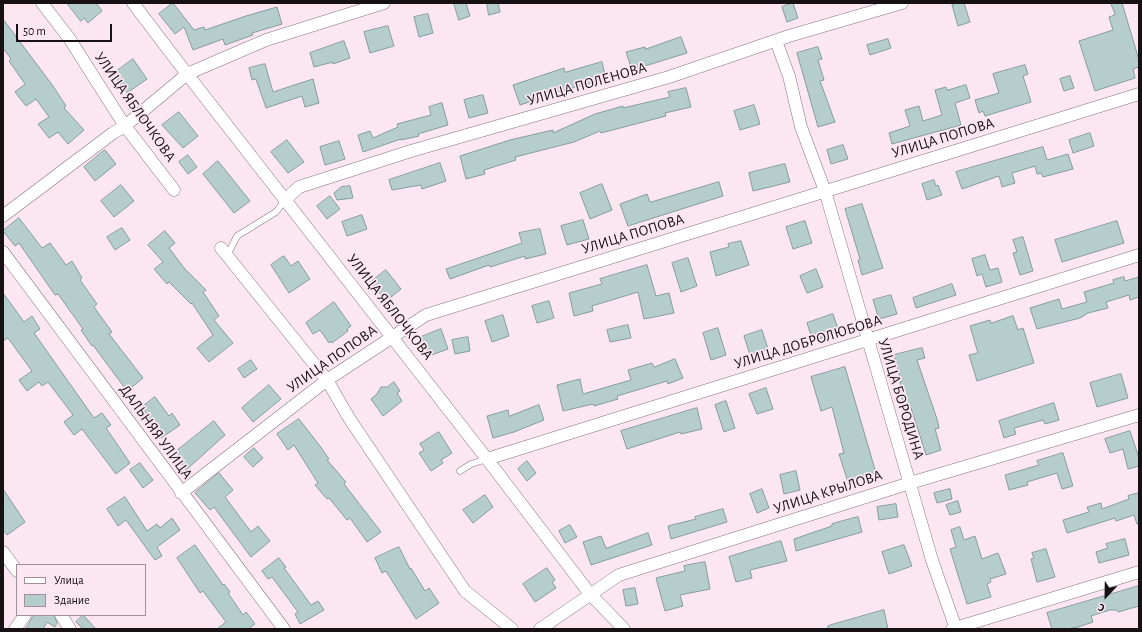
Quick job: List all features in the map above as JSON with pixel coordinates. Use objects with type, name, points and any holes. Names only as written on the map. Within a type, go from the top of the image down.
[{"type":"street","name":"УЛИЦА ЯБЛОЧКОВА","points":[[42,3],[69,38],[125,126],[174,190]]},
{"type":"street","name":"УЛИЦА ЯБЛОЧКОВА","points":[[133,3],[590,594],[624,629]]},
{"type":"street","points":[[3,216],[113,133],[125,126],[187,74],[266,40],[384,3]]},
{"type":"street","name":"УЛИЦА ПОЛЕНОВА","points":[[285,200],[299,187],[314,182],[412,151],[669,77],[776,41],[902,3]]},
{"type":"street","name":"УЛИЦА БОРОДИНА","points":[[776,41],[788,76],[801,127],[825,191],[932,560],[955,629]]},
{"type":"street","name":"УЛИЦА ПОПОВА","points":[[181,493],[327,380],[426,315],[1139,94]]},
{"type":"street","name":"ДАЛЬНЯЯ УЛИЦА","points":[[3,252],[181,493],[284,629]]},
{"type":"street","points":[[224,252],[327,380],[349,418],[465,591],[512,629]]},
{"type":"street","name":"УЛИЦА ДОБРОЛЮБОВА","points":[[487,459],[1139,255]]},
{"type":"street","name":"УЛИЦА КРЫЛОВА","points":[[540,629],[620,575],[910,483],[1139,415]]},
{"type":"street","points":[[3,552],[16,570]]},
{"type":"street","points":[[955,629],[1139,572]]},
{"type":"street","points":[[15,629],[24,616]]},
{"type":"street","points":[[62,616],[70,629]]},
{"type":"lane","points":[[224,252],[236,236],[276,212],[285,200]]},
{"type":"lane","points":[[460,471],[471,464],[487,459]]},
{"type":"building","points":[[67,3],[96,3],[102,11],[88,23],[84,18],[81,21]]},
{"type":"building","points":[[173,3],[194,30],[204,27],[205,30],[277,7],[282,24],[252,33],[253,35],[225,45],[223,39],[193,50],[184,27],[175,34],[159,14]]},
{"type":"building","points":[[454,3],[466,3],[470,16],[459,20]]},
{"type":"building","points":[[487,3],[498,3],[500,12],[489,15]]},
{"type":"building","points":[[793,3],[798,18],[787,22],[782,7]]},
{"type":"building","points":[[964,3],[970,22],[958,26],[952,5]]},
{"type":"building","points":[[1111,3],[1122,3],[1139,60],[1139,67],[1133,69],[1135,78],[1095,91],[1079,41],[1113,30],[1109,17],[1115,15]]},
{"type":"building","points":[[428,14],[433,33],[419,37],[414,17]]},
{"type":"building","points":[[3,19],[53,86],[66,106],[64,108],[84,130],[68,144],[58,132],[49,138],[38,124],[49,117],[36,99],[26,106],[15,92],[25,84],[9,61],[11,59],[3,48]]},
{"type":"building","points":[[388,26],[394,46],[370,53],[364,32]]},
{"type":"building","points":[[681,37],[687,53],[632,70],[626,52],[645,47],[645,49]]},
{"type":"building","points":[[888,39],[891,48],[870,55],[867,45]]},
{"type":"building","points":[[344,41],[350,58],[333,64],[333,62],[314,67],[310,53]]},
{"type":"building","points":[[818,47],[822,59],[818,60],[824,80],[820,81],[835,122],[818,127],[797,53]]},
{"type":"building","points":[[133,59],[147,79],[127,93],[113,74]]},
{"type":"building","points":[[602,62],[606,79],[543,96],[544,97],[520,105],[513,85],[564,68],[565,72]]},
{"type":"building","points":[[265,64],[273,92],[313,79],[319,103],[305,107],[302,96],[266,108],[256,79],[252,80],[249,68]]},
{"type":"building","points":[[1025,65],[1028,74],[1023,76],[1031,102],[985,116],[983,111],[979,113],[975,100],[999,93],[993,74]]},
{"type":"building","points":[[1070,76],[1074,88],[1064,91],[1060,79]]},
{"type":"building","points":[[966,85],[970,98],[955,103],[961,125],[892,144],[889,133],[910,126],[905,110],[919,106],[923,121],[942,115],[935,90],[946,87],[947,90]]},
{"type":"building","points":[[686,88],[691,107],[665,113],[666,116],[601,133],[600,131],[574,142],[515,157],[516,160],[484,170],[485,174],[466,179],[460,156],[510,140],[553,130],[553,133],[595,114],[623,106],[623,108],[670,97],[668,92]]},
{"type":"building","points":[[483,95],[488,113],[469,118],[464,100]]},
{"type":"building","points":[[442,103],[448,125],[418,134],[419,136],[401,139],[363,152],[358,135],[370,131],[373,138],[398,127],[397,124],[431,115],[429,107]]},
{"type":"building","points":[[754,105],[760,124],[740,130],[734,111]]},
{"type":"building","points":[[179,112],[198,136],[183,148],[162,125]]},
{"type":"building","points":[[1090,133],[1094,146],[1073,153],[1069,140]]},
{"type":"building","points":[[287,140],[304,162],[288,173],[271,152]]},
{"type":"building","points":[[339,141],[345,159],[325,165],[320,147]]},
{"type":"building","points":[[843,145],[848,159],[831,164],[827,150]]},
{"type":"building","points":[[1043,147],[1047,160],[1068,154],[1073,169],[1043,177],[1041,173],[1037,174],[1035,166],[1012,173],[1015,183],[1002,187],[999,176],[962,189],[956,172]]},
{"type":"building","points":[[105,150],[116,164],[95,181],[84,167]]},
{"type":"building","points":[[188,155],[197,167],[188,174],[179,162]]},
{"type":"building","points":[[218,161],[250,201],[234,213],[203,174]]},
{"type":"building","points":[[440,163],[446,181],[422,189],[421,185],[392,190],[389,180]]},
{"type":"building","points":[[785,164],[790,182],[753,191],[749,173]]},
{"type":"building","points":[[934,180],[942,195],[927,200],[922,184]]},
{"type":"building","points":[[719,182],[723,196],[628,226],[620,204],[647,194],[650,202]]},
{"type":"building","points":[[602,184],[612,210],[590,219],[580,193]]},
{"type":"building","points":[[121,185],[134,201],[114,217],[101,201]]},
{"type":"building","points":[[350,186],[353,198],[337,200],[334,193],[341,187]]},
{"type":"building","points":[[330,196],[340,209],[327,219],[317,206]]},
{"type":"building","points":[[862,204],[883,268],[862,275],[858,260],[860,259],[845,209]]},
{"type":"building","points":[[362,215],[367,229],[347,236],[342,222]]},
{"type":"building","points":[[19,218],[42,248],[50,243],[66,265],[72,261],[82,278],[80,280],[97,304],[94,307],[112,332],[109,334],[143,378],[127,391],[93,345],[92,346],[81,330],[83,329],[58,294],[55,295],[19,243],[15,246],[3,231]]},
{"type":"building","points":[[583,220],[589,239],[567,245],[561,226]]},
{"type":"building","points":[[805,221],[812,243],[793,249],[786,227]]},
{"type":"building","points":[[1117,221],[1124,243],[1062,262],[1055,240]]},
{"type":"building","points":[[122,228],[130,240],[115,250],[107,237]]},
{"type":"building","points":[[540,229],[546,254],[525,259],[525,256],[490,267],[489,265],[450,279],[446,269],[522,243],[519,233]]},
{"type":"building","points":[[165,231],[175,243],[169,248],[185,269],[206,290],[203,292],[219,316],[214,320],[233,343],[209,362],[197,348],[213,335],[192,303],[191,304],[169,282],[167,284],[154,269],[163,262],[148,245]]},
{"type":"building","points":[[1023,237],[1033,271],[1020,275],[1013,253],[1017,252],[1013,240]]},
{"type":"building","points":[[741,241],[749,265],[716,276],[710,252],[729,247],[728,244]]},
{"type":"building","points":[[985,255],[990,270],[998,268],[1002,282],[986,287],[982,274],[977,276],[972,259]]},
{"type":"building","points":[[284,256],[291,266],[298,261],[310,279],[289,293],[271,265]]},
{"type":"building","points":[[688,258],[697,286],[681,292],[672,263]]},
{"type":"building","points":[[647,265],[656,296],[669,293],[674,313],[644,319],[638,292],[592,306],[593,311],[574,316],[569,293],[602,284],[600,279]]},
{"type":"building","points":[[816,269],[823,287],[807,293],[800,276]]},
{"type":"building","points":[[386,270],[401,289],[386,301],[371,282]]},
{"type":"building","points":[[1124,277],[1125,281],[1139,277],[1139,297],[1130,300],[1129,295],[1106,302],[1108,308],[1088,313],[1080,318],[1037,329],[1030,308],[1059,299],[1062,309],[1087,302],[1084,292],[1114,283],[1113,280]]},
{"type":"building","points":[[952,284],[956,295],[916,308],[913,298]]},
{"type":"building","points":[[3,293],[24,322],[32,316],[40,329],[34,333],[94,418],[102,413],[111,425],[106,428],[130,463],[116,474],[82,429],[74,435],[64,422],[73,415],[48,382],[42,386],[39,382],[27,391],[19,380],[32,371],[8,338],[3,341]]},
{"type":"building","points":[[891,295],[897,314],[879,319],[873,300]]},
{"type":"building","points":[[549,301],[554,318],[537,323],[532,306]]},
{"type":"building","points":[[334,302],[351,326],[347,329],[348,331],[332,343],[331,341],[329,343],[320,330],[313,334],[306,323]]},
{"type":"building","points":[[833,314],[839,332],[813,341],[807,323]]},
{"type":"building","points":[[503,315],[509,336],[492,342],[485,321]]},
{"type":"building","points":[[1013,316],[1018,330],[1023,328],[1034,363],[977,381],[969,355],[978,353],[970,326],[990,320],[991,323]]},
{"type":"building","points":[[628,325],[631,338],[610,342],[607,330]]},
{"type":"building","points":[[718,328],[726,355],[711,360],[703,333]]},
{"type":"building","points":[[441,329],[448,349],[429,356],[421,337]]},
{"type":"building","points":[[762,330],[768,349],[750,355],[744,336]]},
{"type":"building","points":[[468,337],[470,351],[455,354],[452,340]]},
{"type":"building","points":[[922,348],[925,358],[917,360],[937,419],[939,428],[935,429],[941,450],[926,455],[911,408],[906,409],[899,391],[902,390],[901,382],[894,355]]},
{"type":"building","points":[[675,359],[683,378],[668,384],[667,381],[617,396],[618,399],[594,406],[593,404],[563,411],[557,385],[580,379],[583,394],[631,380],[628,370],[652,363],[654,367]]},
{"type":"building","points":[[251,360],[257,369],[244,378],[238,369]]},
{"type":"building","points":[[845,367],[876,473],[848,482],[839,454],[844,453],[832,407],[821,411],[811,377]]},
{"type":"building","points":[[1121,374],[1128,398],[1097,407],[1090,383]]},
{"type":"building","points":[[394,382],[400,391],[397,393],[402,401],[383,416],[371,399],[377,394],[381,387],[387,387]]},
{"type":"building","points":[[269,385],[281,399],[253,422],[242,408]]},
{"type":"building","points":[[766,388],[773,409],[757,414],[749,394]]},
{"type":"building","points":[[155,397],[169,416],[172,413],[180,425],[161,438],[142,407]]},
{"type":"building","points":[[726,401],[735,428],[724,432],[715,405]]},
{"type":"building","points":[[1054,403],[1059,420],[1045,424],[1043,420],[1014,428],[1016,434],[1004,438],[999,421]]},
{"type":"building","points":[[539,405],[544,420],[514,432],[493,438],[487,416],[508,410],[509,416]]},
{"type":"building","points":[[697,408],[702,429],[681,434],[680,432],[627,449],[621,431]]},
{"type":"building","points":[[299,419],[329,459],[327,460],[346,482],[344,484],[381,532],[367,542],[350,518],[347,520],[329,498],[327,499],[315,485],[318,483],[294,445],[288,450],[277,434]]},
{"type":"building","points":[[214,421],[225,435],[186,470],[173,454]]},
{"type":"building","points":[[1130,431],[1139,458],[1139,466],[1128,469],[1123,449],[1110,453],[1105,439]]},
{"type":"building","points":[[439,432],[452,453],[441,460],[443,463],[431,471],[419,453],[424,450],[420,444]]},
{"type":"building","points":[[254,448],[263,458],[253,467],[244,457]]},
{"type":"building","points":[[1063,453],[1073,486],[1062,489],[1057,473],[1027,482],[1028,485],[1009,490],[1005,475],[1039,465],[1037,461]]},
{"type":"building","points":[[527,461],[536,473],[527,481],[518,469]]},
{"type":"building","points":[[140,463],[153,480],[143,488],[130,470]]},
{"type":"building","points":[[796,471],[800,490],[784,494],[780,475]]},
{"type":"building","points":[[219,473],[233,490],[225,497],[251,532],[258,526],[270,541],[251,557],[214,507],[210,510],[195,493]]},
{"type":"building","points":[[3,489],[25,522],[7,535],[3,530]]},
{"type":"building","points":[[762,489],[769,508],[757,513],[750,494]]},
{"type":"building","points":[[950,489],[952,499],[937,503],[934,493]]},
{"type":"building","points":[[1139,493],[1139,524],[1137,524],[1134,515],[1116,521],[1115,518],[1067,533],[1063,520],[1089,512],[1087,507],[1101,503],[1102,509],[1129,499],[1128,496]]},
{"type":"building","points":[[485,495],[493,507],[473,523],[463,510]]},
{"type":"building","points":[[125,497],[147,531],[157,524],[160,528],[172,518],[180,530],[157,547],[162,556],[155,560],[126,520],[118,526],[107,509]]},
{"type":"building","points":[[958,501],[961,512],[950,515],[946,505]]},
{"type":"building","points":[[896,504],[898,517],[879,520],[877,507]]},
{"type":"building","points":[[723,509],[727,522],[671,539],[668,526],[696,519],[695,517]]},
{"type":"building","points":[[858,517],[862,532],[796,551],[794,539],[832,526],[832,524]]},
{"type":"building","points":[[570,525],[577,537],[565,543],[559,531]]},
{"type":"building","points":[[960,527],[964,540],[975,536],[982,559],[998,553],[1006,574],[990,579],[991,582],[987,584],[991,597],[967,604],[950,549],[956,547],[951,530]]},
{"type":"building","points":[[648,533],[652,545],[591,565],[583,542],[601,536],[606,548]]},
{"type":"building","points":[[1125,539],[1129,555],[1099,563],[1096,552],[1108,548],[1106,544]]},
{"type":"building","points":[[781,541],[787,561],[750,570],[752,578],[736,582],[729,557]]},
{"type":"building","points":[[195,545],[223,585],[224,584],[230,592],[228,593],[243,615],[246,612],[255,624],[248,629],[217,629],[226,622],[203,591],[200,593],[177,558]]},
{"type":"building","points":[[904,545],[912,566],[889,574],[882,552]]},
{"type":"building","points":[[399,547],[410,569],[411,568],[425,591],[429,588],[439,603],[416,619],[386,571],[382,573],[375,558]]},
{"type":"building","points":[[1046,549],[1055,577],[1037,582],[1031,559],[1034,558],[1032,553]]},
{"type":"building","points":[[279,558],[286,567],[284,568],[311,605],[318,601],[324,610],[300,624],[295,614],[298,612],[272,577],[268,579],[262,571]]},
{"type":"building","points":[[705,562],[710,589],[680,595],[683,606],[665,611],[656,578],[685,571],[684,566]]},
{"type":"building","points":[[547,568],[555,580],[552,582],[556,588],[535,602],[523,584]]},
{"type":"building","points":[[1139,586],[1139,606],[1118,612],[1117,610],[1110,610],[1091,616],[1093,622],[1078,627],[1052,629],[1047,613]]},
{"type":"building","points":[[635,588],[638,604],[626,606],[623,590]]},
{"type":"building","points":[[884,610],[888,629],[828,629],[828,626]]},
{"type":"building","points":[[33,616],[54,616],[57,623],[55,627],[47,622],[43,629],[26,629]]},
{"type":"building","points":[[84,616],[96,629],[83,629],[76,622]]}]
